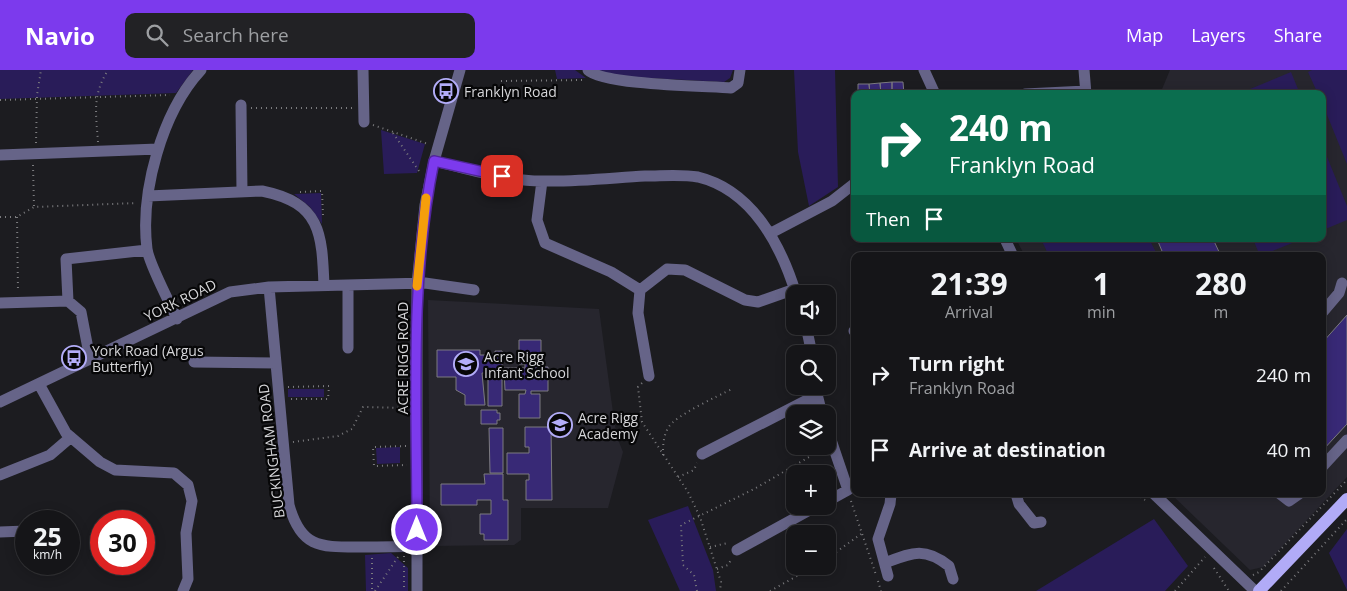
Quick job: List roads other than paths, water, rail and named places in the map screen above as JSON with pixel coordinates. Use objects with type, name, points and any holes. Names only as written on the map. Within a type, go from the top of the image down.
[{"type":"main road","points":[[1259,591],[1347,499]]},
{"type":"street","points":[[177,319],[147,250],[147,199],[158,149],[183,95],[201,70]]},
{"type":"street","points":[[363,70],[364,122]]},
{"type":"street","name":"ACRE RIGG ROAD","points":[[417,591],[417,284],[425,205],[434,161],[460,70]]},
{"type":"street","points":[[590,72],[618,80],[731,88],[738,83],[740,70]]},
{"type":"street","points":[[924,70],[933,90]]},
{"type":"street","points":[[1084,70],[1086,90]]},
{"type":"street","points":[[241,107],[242,192]]},
{"type":"street","points":[[0,155],[158,149]]},
{"type":"street","points":[[434,161],[518,180],[542,181],[670,175],[698,177],[724,187],[748,206],[771,232],[793,285]]},
{"type":"street","points":[[542,181],[537,220],[545,243],[611,272],[640,290]]},
{"type":"street","points":[[771,232],[832,201],[851,187]]},
{"type":"street","points":[[147,199],[262,191],[277,194],[298,204],[312,218],[322,238],[324,286]]},
{"type":"street","points":[[68,301],[66,259],[147,250]]},
{"type":"street","points":[[648,376],[638,313],[640,290],[667,270],[685,270],[745,300],[758,302],[786,294]]},
{"type":"street","name":"YORK ROAD","points":[[0,402],[230,292],[269,287],[425,283],[474,290]]},
{"type":"street","points":[[1326,308],[1339,293],[1342,283]]},
{"type":"street","points":[[348,285],[348,348]]},
{"type":"street","name":"BUCKINGHAM ROAD","points":[[269,287],[290,505],[294,524],[308,539],[323,547],[417,546]]},
{"type":"street","points":[[0,302],[68,301],[81,312],[90,359]]},
{"type":"street","name":"BUCKINGHAM ROAD","points":[[194,362],[276,363]]},
{"type":"street","points":[[39,384],[66,433],[100,462],[115,470],[174,473],[188,485],[192,501],[186,533],[188,579],[183,591]]},
{"type":"street","points":[[702,454],[808,395]]},
{"type":"street","points":[[0,475],[50,455],[71,437]]},
{"type":"street","points":[[1326,463],[1347,440]]},
{"type":"street","points":[[836,455],[848,490],[836,497]]},
{"type":"street","points":[[888,576],[878,539],[891,497]]},
{"type":"street","points":[[1017,497],[1019,504],[1034,523],[1041,522]]},
{"type":"street","points":[[1157,497],[1255,591]]},
{"type":"street","points":[[1283,497],[1289,502],[1295,497]]},
{"type":"street","points":[[737,550],[801,515]]},
{"type":"street","points":[[0,532],[15,531]]},
{"type":"street","points":[[884,562],[916,552],[922,553],[949,566],[953,579]]},
{"type":"place","name":"Franklyn Road","points":[[446,91]]},
{"type":"place","name":"York Road (Argus Butterfly)","points":[[74,358]]},
{"type":"place","name":"Acre Rigg Infant School","points":[[466,364]]},
{"type":"place","name":"Acre Rigg Academy","points":[[560,425]]}]
